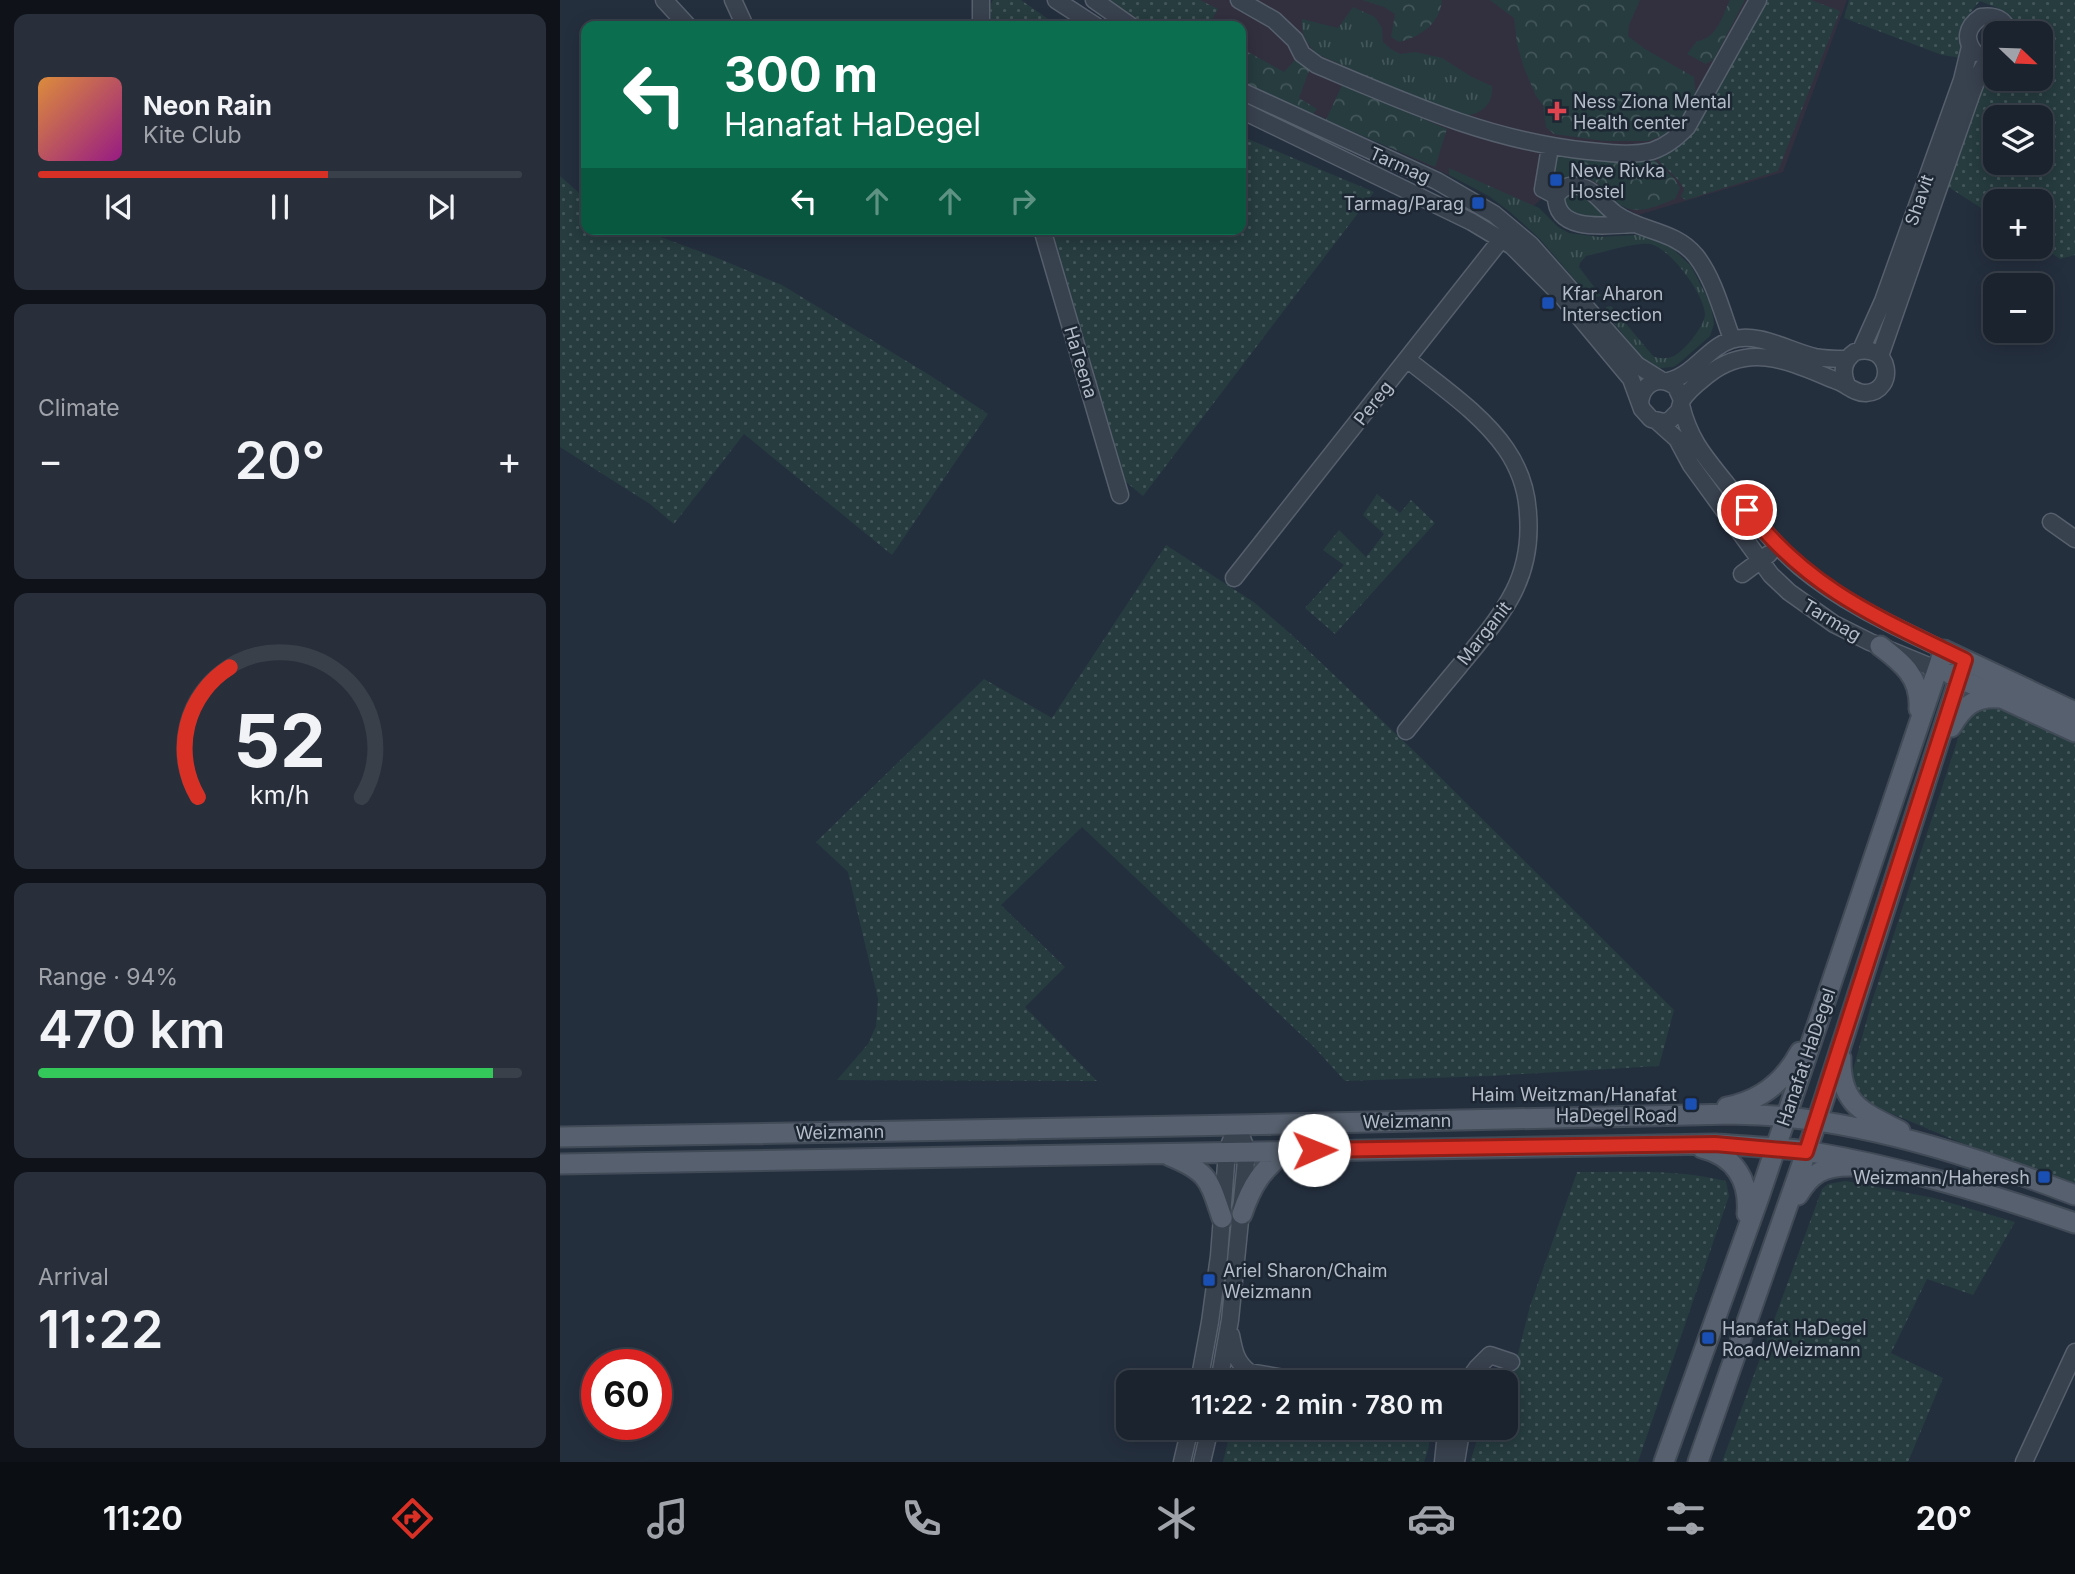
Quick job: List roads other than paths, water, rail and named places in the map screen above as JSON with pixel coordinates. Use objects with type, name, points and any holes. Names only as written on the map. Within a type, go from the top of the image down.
[{"type":"main road","points":[[1880,646],[1899,660],[1913,676],[1920,696],[1918,723]]},
{"type":"main road","name":"Hanafat HaDegel","points":[[1664,1462],[1743,1241],[1944,650]]},
{"type":"main road","name":"Tarmag","points":[[1944,650],[1963,669],[2001,698],[2075,732]]},
{"type":"main road","name":"Tarmag","points":[[1936,669],[1963,669],[2075,712]]},
{"type":"main road","name":"Hanafat HaDegel","points":[[1698,1462],[1817,1121],[1963,669]]},
{"type":"main road","points":[[1928,776],[1951,728],[1965,707],[1979,699],[2001,698]]},
{"type":"main road","points":[[1682,1115],[1752,1100],[1776,1085],[1795,1062],[1831,984]]},
{"type":"main road","points":[[1842,1044],[1842,1080],[1850,1100],[1867,1115],[1932,1147]]},
{"type":"main road","name":"Weizmann","points":[[560,1137],[1733,1114],[1786,1116],[1932,1147],[2013,1171],[2075,1195]]},
{"type":"main road","points":[[1688,1144],[1723,1156],[1738,1170],[1748,1199],[1743,1241]]},
{"type":"main road","name":"Weizmann","points":[[560,1164],[1688,1144],[1806,1152],[1956,1184],[2075,1223]]},
{"type":"main road","points":[[1242,1214],[1248,1195],[1262,1171],[1287,1150]]},
{"type":"main road","points":[[1162,1152],[1201,1171],[1211,1187],[1222,1218]]},
{"type":"main road","points":[[1776,1240],[1806,1182],[1819,1170],[1839,1166],[1879,1167]]},
{"type":"street","points":[[664,0],[683,21]]},
{"type":"street","points":[[733,0],[743,21]]},
{"type":"street","points":[[1056,0],[1088,21]]},
{"type":"street","points":[[1094,0],[1124,21]]},
{"type":"street","points":[[1242,1],[1274,20],[1295,40],[1302,54],[1317,65],[1454,122],[1550,147],[1621,154],[1654,150],[1672,141],[1687,127],[1758,0]]},
{"type":"street","points":[[981,1],[981,21]]},
{"type":"street","name":"Shavit","points":[[1854,355],[1887,290],[1962,80],[1970,47],[1967,37],[1969,29],[1981,17],[1997,17],[2003,21]]},
{"type":"street","points":[[1970,47],[1983,57]]},
{"type":"street","name":"Shavit","points":[[1880,356],[1970,98],[1983,69]]},
{"type":"street","name":"Tarmag","points":[[1246,93],[1437,181],[1476,202],[1561,295],[1631,379],[1640,402]]},
{"type":"street","name":"Tarmag","points":[[1246,112],[1439,205],[1506,233],[1539,255],[1637,365],[1665,381]]},
{"type":"street","points":[[1550,147],[1543,189],[1556,197],[1558,210],[1565,218],[1585,225],[1634,224]]},
{"type":"street","points":[[1556,197],[1566,187],[1583,187],[1596,195],[1615,214],[1676,240],[1695,255],[1718,299],[1732,339]]},
{"type":"street","name":"Pereg","points":[[1234,578],[1506,233]]},
{"type":"street","name":"HaTeena","points":[[1044,235],[1120,495]]},
{"type":"street","points":[[1753,338],[1816,357],[1854,355],[1868,350],[1880,356],[1886,368],[1886,375],[1880,388],[1859,393],[1847,385],[1769,358],[1752,355],[1721,365],[1692,388],[1670,420],[1658,422],[1646,415],[1640,402],[1641,395],[1649,384],[1680,377],[1732,339],[1753,338]]},
{"type":"street","points":[[1847,385],[1843,372],[1854,355]]},
{"type":"street","name":"Marganit","points":[[1406,731],[1507,607],[1526,562],[1529,523],[1523,484],[1506,449],[1477,418],[1407,359]]},
{"type":"street","points":[[1665,381],[1676,387],[1682,403]]},
{"type":"street","name":"Tarmag","points":[[1682,403],[1686,424],[1696,445],[1760,527],[1798,566],[1874,616],[1944,650]]},
{"type":"street","name":"Tarmag","points":[[1658,422],[1677,439],[1691,465],[1771,575],[1789,592],[1814,612],[1880,646],[1936,669]]},
{"type":"street","points":[[2051,522],[2075,539]]},
{"type":"street","points":[[1742,574],[1760,559],[1780,548]]},
{"type":"street","points":[[1221,1370],[1229,1326],[1247,1151],[1237,1125]]},
{"type":"street","points":[[1201,1370],[1210,1322],[1227,1152],[1237,1125]]},
{"type":"street","points":[[1229,1326],[1236,1357],[1241,1366],[1247,1370]]},
{"type":"street","points":[[2024,1462],[2075,1352]]},
{"type":"street","points":[[1476,1370],[1490,1355],[1511,1362]]},
{"type":"street","points":[[1182,1462],[1187,1440]]},
{"type":"street","points":[[1202,1462],[1207,1440]]},
{"type":"street","points":[[1443,1462],[1451,1440]]},
{"type":"street","points":[[1455,1440],[1456,1462]]},
{"type":"place","name":"Ness Ziona Mental Health center","points":[[1557,111]]},
{"type":"place","name":"Neve Rivka Hostel","points":[[1556,180]]},
{"type":"place","name":"Tarmag/Parag","points":[[1478,203]]},
{"type":"place","name":"Kfar Aharon Intersection","points":[[1548,303]]},
{"type":"place","name":"Haim Weitzman/Hanafat HaDegel Road","points":[[1691,1104]]},
{"type":"place","name":"Weizmann/Haheresh","points":[[2044,1177]]},
{"type":"place","name":"Ariel Sharon/Chaim Weizmann","points":[[1209,1280]]},
{"type":"place","name":"Hanafat HaDegel Road/Weizmann","points":[[1708,1338]]}]
